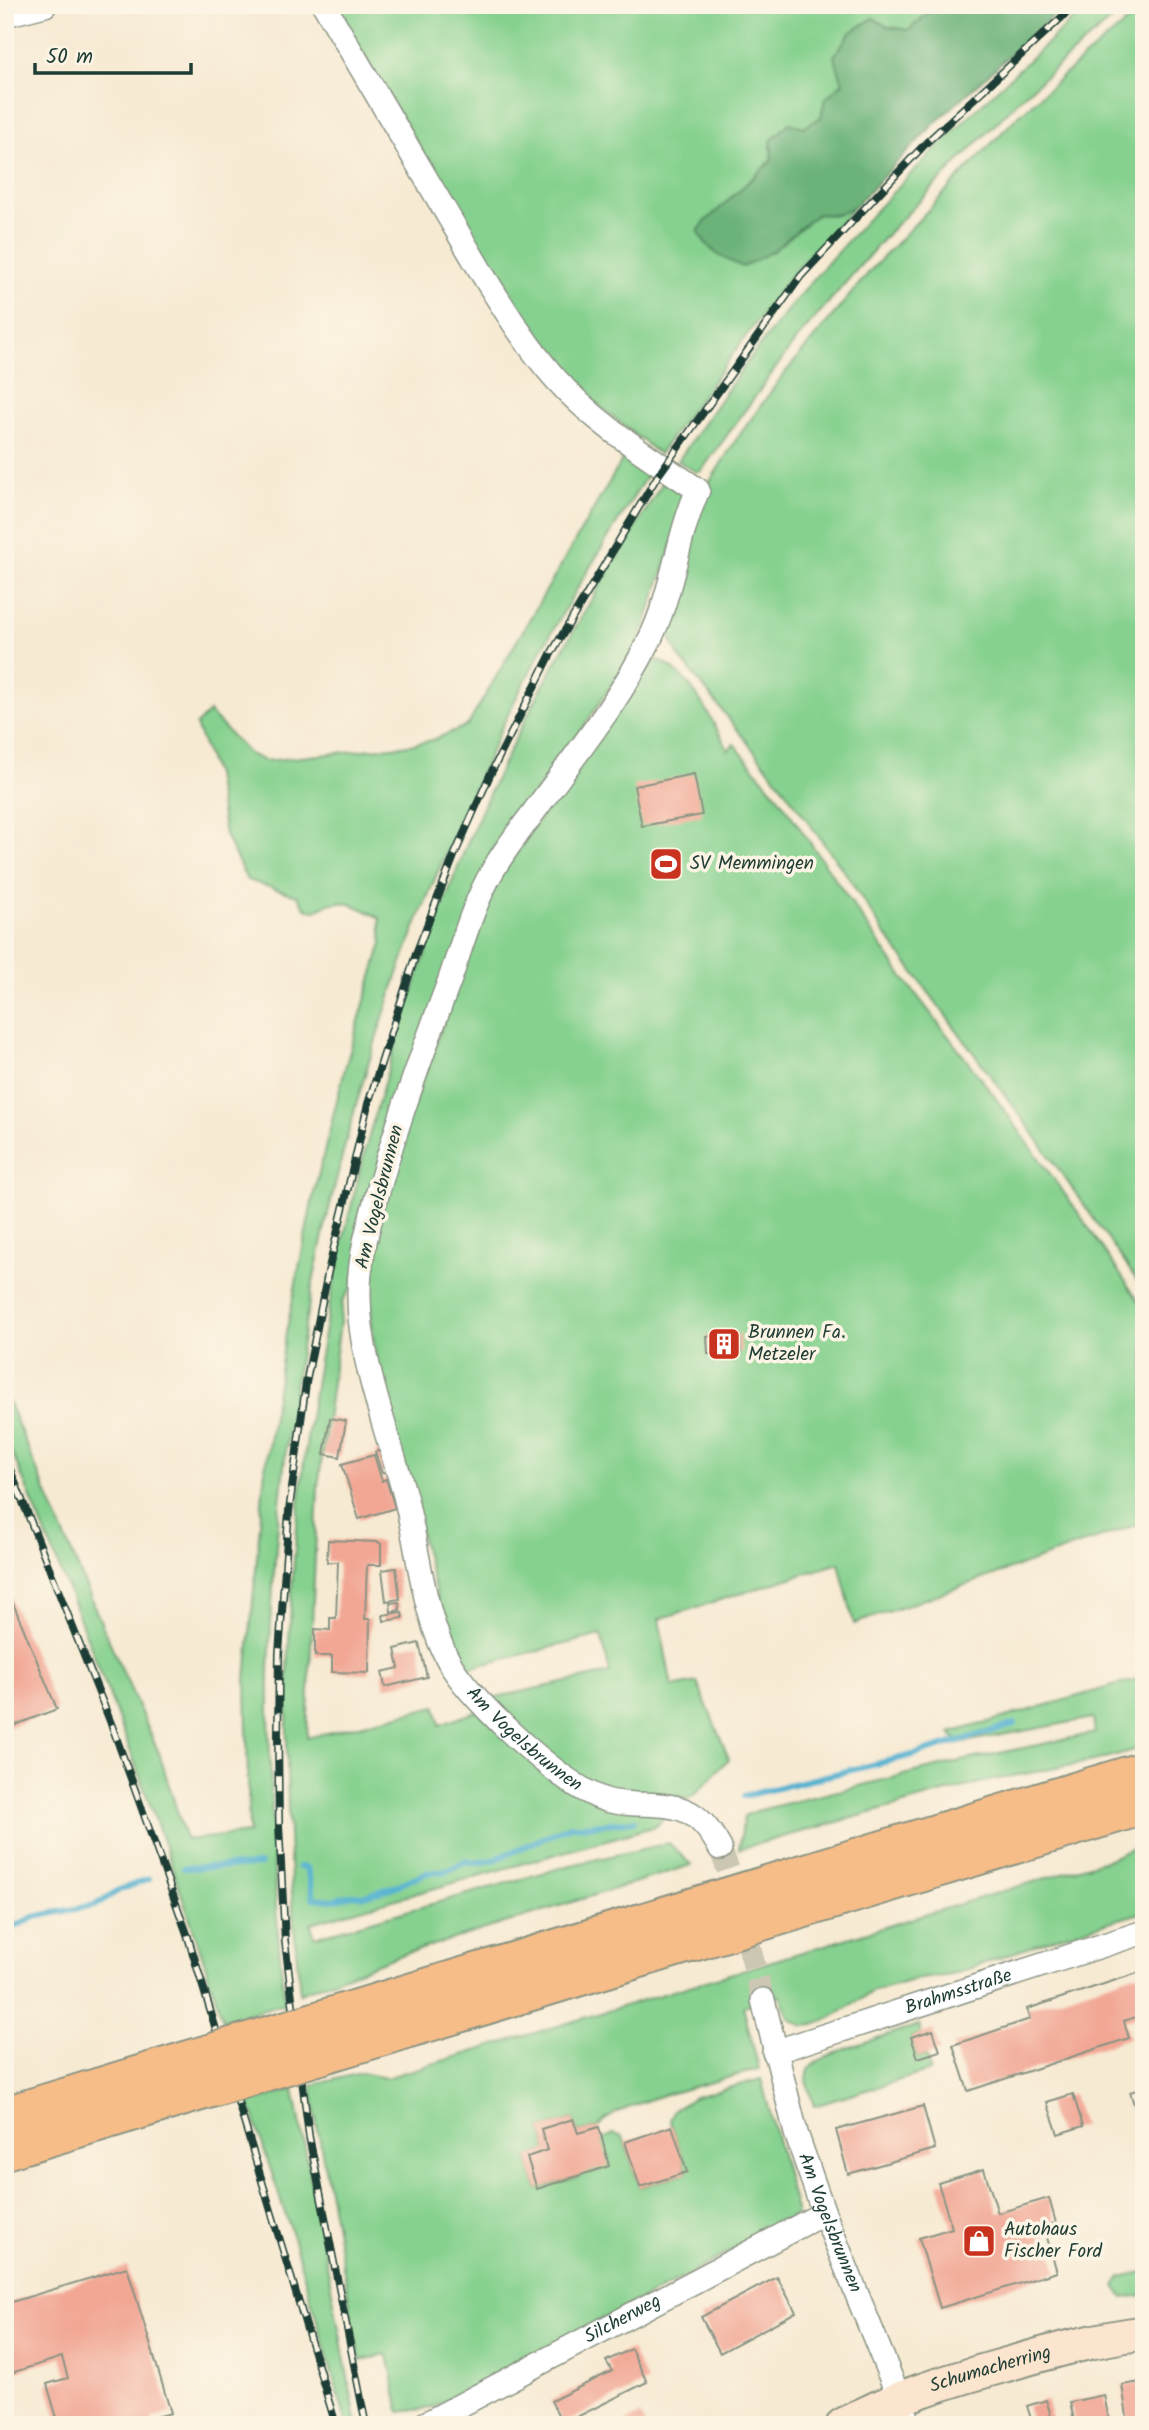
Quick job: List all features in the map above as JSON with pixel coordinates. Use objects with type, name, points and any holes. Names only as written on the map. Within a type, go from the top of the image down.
[{"type":"highway","points":[[5,2150],[315,2039],[1144,1771]]},
{"type":"highway","points":[[5,2116],[315,2039],[1144,1805]]},
{"type":"main road","name":"Schumacherring","points":[[843,2425],[905,2412],[948,2381],[1065,2347],[1144,2333]]},
{"type":"street","points":[[5,15],[46,5]]},
{"type":"street","name":"Am Vogelsbrunnen","points":[[324,5],[483,275],[554,377],[596,416],[698,490],[666,598],[649,641],[625,683],[500,859],[483,891],[424,1047],[395,1134],[370,1224],[358,1293],[370,1371],[412,1526],[428,1601],[450,1663],[467,1687],[506,1728],[576,1784],[602,1799],[613,1802],[673,1805],[685,1809],[704,1823],[720,1848]]},
{"type":"street","name":"Brahmsstraße","points":[[775,2052],[1144,1932]]},
{"type":"street","name":"Am Vogelsbrunnen","points":[[763,2000],[796,2133],[824,2213],[905,2412]]},
{"type":"street","name":"Silcherweg","points":[[423,2425],[824,2213]]},
{"type":"green space","points":[[334,5],[937,5],[909,30],[888,27],[873,18],[843,83],[825,99],[821,117],[805,127],[789,124],[771,141],[773,251],[817,214],[836,215],[854,207],[789,278],[659,454],[577,388],[534,338]]},
{"type":"green space","points":[[937,5],[1065,5],[935,123],[854,207],[836,215],[817,214],[773,251],[743,267],[712,249],[698,231],[772,160],[771,141],[789,123],[805,127],[821,117],[825,99],[843,83],[834,56],[850,33],[873,18],[888,27],[909,30]]},
{"type":"green space","points":[[1089,5],[1128,5],[1023,96],[890,231],[796,340],[701,471],[696,472],[678,461],[761,344],[860,227],[934,150]]},
{"type":"green space","points":[[1144,8],[1144,1290],[1028,1126],[883,931],[846,874],[782,786],[679,656],[668,634],[667,624],[704,491],[736,440],[783,375],[871,270],[1016,118]]},
{"type":"green space","points":[[628,450],[652,467],[560,619],[501,729],[433,882],[402,961],[366,1071],[343,1155],[305,1325],[291,1411],[273,1584],[269,1671],[270,1747],[275,1898],[285,2003],[223,2021],[121,1726],[65,1580],[5,1436],[5,1394],[159,1753],[186,1840],[249,1833],[246,1679],[265,1469],[284,1344],[313,1197],[345,1068],[382,943],[380,918],[363,909],[340,902],[315,911],[306,909],[298,896],[247,880],[225,835],[215,775],[196,725],[209,712],[249,754],[265,761],[410,745],[433,740],[468,725]]},
{"type":"green space","points":[[663,482],[680,491],[684,502],[678,528],[638,645],[584,726],[493,849],[352,1287],[343,1300],[318,1487],[307,1738],[436,1706],[440,1725],[478,1711],[526,1754],[665,1817],[656,1826],[311,1923],[314,1937],[571,1865],[669,1843],[691,1865],[392,1958],[300,1993],[288,1798],[287,1701],[291,1603],[311,1411],[347,1221],[399,1035],[463,854],[530,710],[608,572]]},
{"type":"green space","points":[[655,659],[667,665],[689,685],[728,750],[734,744],[780,799],[902,976],[992,1093],[1144,1309],[1144,1522],[854,1624],[839,1563],[659,1619],[672,1687],[697,1682],[729,1759],[688,1799],[626,1796],[601,1788],[583,1779],[549,1754],[487,1699],[610,1673],[601,1635],[464,1669],[442,1616],[376,1364],[367,1278],[392,1163],[492,888],[649,661]]},
{"type":"green space","points":[[1144,1677],[1144,1747],[1098,1760],[987,1781],[739,1849],[744,1816],[756,1811],[961,1761],[1095,1733],[1093,1718],[959,1743],[950,1733]]},
{"type":"green space","points":[[1144,1843],[1144,1912],[1063,1935],[951,1975],[913,1980],[874,1991],[814,2025],[803,2026],[790,2019],[780,1996],[743,2007],[759,2069],[653,2098],[618,2112],[599,2127],[578,2133],[573,2119],[541,2129],[547,2150],[527,2157],[537,2189],[578,2177],[602,2141],[613,2134],[622,2136],[640,2187],[687,2172],[670,2120],[673,2111],[695,2097],[761,2079],[797,2214],[681,2279],[432,2408],[400,2412],[388,2355],[360,2360],[312,2085],[361,2073],[386,2078],[1109,1859]]},
{"type":"green space","points":[[919,2025],[921,2034],[911,2037],[918,2058],[926,2056],[930,2071],[814,2106],[807,2077],[810,2068],[817,2062]]},
{"type":"green space","points":[[294,2089],[357,2425],[347,2425],[294,2241],[249,2103]]},
{"type":"green space","points":[[1144,2272],[1144,2295],[1123,2298],[1115,2286],[1121,2277]]},
{"type":"building","points":[[694,774],[702,815],[642,826],[634,786]]},
{"type":"building","name":"Brunnen Fa. Metzeler","points":[[740,1334],[741,1352],[708,1354],[707,1336]]},
{"type":"building","points":[[330,1418],[346,1421],[340,1457],[324,1454]]},
{"type":"building","points":[[385,1449],[391,1470],[382,1473],[375,1452]]},
{"type":"building","points":[[374,1455],[382,1481],[386,1479],[395,1508],[359,1519],[342,1464]]},
{"type":"building","points":[[328,1540],[381,1544],[381,1565],[367,1565],[365,1619],[370,1619],[369,1673],[332,1672],[332,1656],[315,1656],[315,1629],[330,1630],[330,1618],[336,1618],[338,1562],[327,1562]]},
{"type":"building","points":[[396,1568],[400,1599],[386,1601],[382,1570]]},
{"type":"building","points":[[5,1584],[57,1709],[5,1729]]},
{"type":"building","points":[[399,1602],[400,1610],[391,1612],[390,1603]]},
{"type":"building","points":[[402,1612],[403,1618],[384,1621],[383,1615]]},
{"type":"building","points":[[419,1643],[427,1677],[385,1687],[382,1672],[399,1668],[395,1649]]},
{"type":"building","points":[[1144,1971],[1144,2014],[1124,2021],[1129,2038],[968,2091],[953,2045],[1030,2019],[1027,2009]]},
{"type":"building","points":[[933,2030],[940,2051],[918,2058],[911,2037]]},
{"type":"building","points":[[1144,2088],[1144,2133],[1143,2133],[1130,2092]]},
{"type":"building","points":[[1073,2094],[1083,2126],[1058,2134],[1047,2102]]},
{"type":"building","points":[[923,2106],[935,2149],[848,2174],[836,2130]]},
{"type":"building","points":[[573,2119],[578,2133],[599,2127],[609,2166],[537,2189],[527,2157],[547,2150],[541,2129]]},
{"type":"building","points":[[672,2126],[687,2172],[640,2187],[625,2142]]},
{"type":"building","points":[[984,2169],[998,2213],[1049,2198],[1056,2223],[1044,2227],[1057,2272],[940,2308],[919,2238],[952,2228],[938,2183]]},
{"type":"building","points":[[127,2267],[171,2413],[152,2418],[155,2425],[59,2425],[47,2384],[68,2378],[62,2357],[5,2375],[5,2304]]},
{"type":"building","points":[[777,2277],[796,2312],[720,2353],[701,2317]]},
{"type":"building","points":[[631,2349],[647,2382],[563,2424],[551,2401],[612,2371],[606,2361]]},
{"type":"building","points":[[1141,2382],[1144,2420],[1128,2423],[1122,2385]]},
{"type":"building","points":[[1104,2395],[1110,2425],[1075,2425],[1070,2402]]},
{"type":"building","points":[[1046,2400],[1054,2425],[1033,2425],[1027,2406]]},
{"type":"building","points":[[640,2415],[645,2425],[621,2425]]},
{"type":"building","points":[[1011,2419],[1012,2425],[995,2425],[995,2424]]},
{"type":"waterway","points":[[744,1796],[913,1755],[1015,1724]]},
{"type":"waterway","points":[[299,1867],[307,1868],[313,1898],[332,1900],[353,1895],[364,1896],[426,1873],[447,1871],[465,1861],[474,1863],[494,1860],[570,1826],[634,1821]]},
{"type":"waterway","points":[[184,1868],[260,1865]]},
{"type":"waterway","points":[[5,1931],[34,1917],[95,1905],[119,1890],[149,1879]]},
{"type":"tunnel","points":[[720,1848],[733,1883],[763,2000]]},
{"type":"railway","points":[[366,2425],[309,2136],[285,1941],[278,1735],[279,1654],[289,1511],[306,1383],[328,1272],[368,1104],[417,951],[454,856],[490,775],[552,652],[657,477],[801,276],[927,142],[1075,5]]},
{"type":"railway","points":[[5,1457],[112,1726],[187,1934],[336,2425]]},
{"type":"place","name":"SV Memmingen","points":[[666,864]]},
{"type":"place","name":"Brunnen Fa. Metzeler","points":[[724,1344]]},
{"type":"place","name":"Autohaus Fischer Ford","points":[[979,2241]]}]
